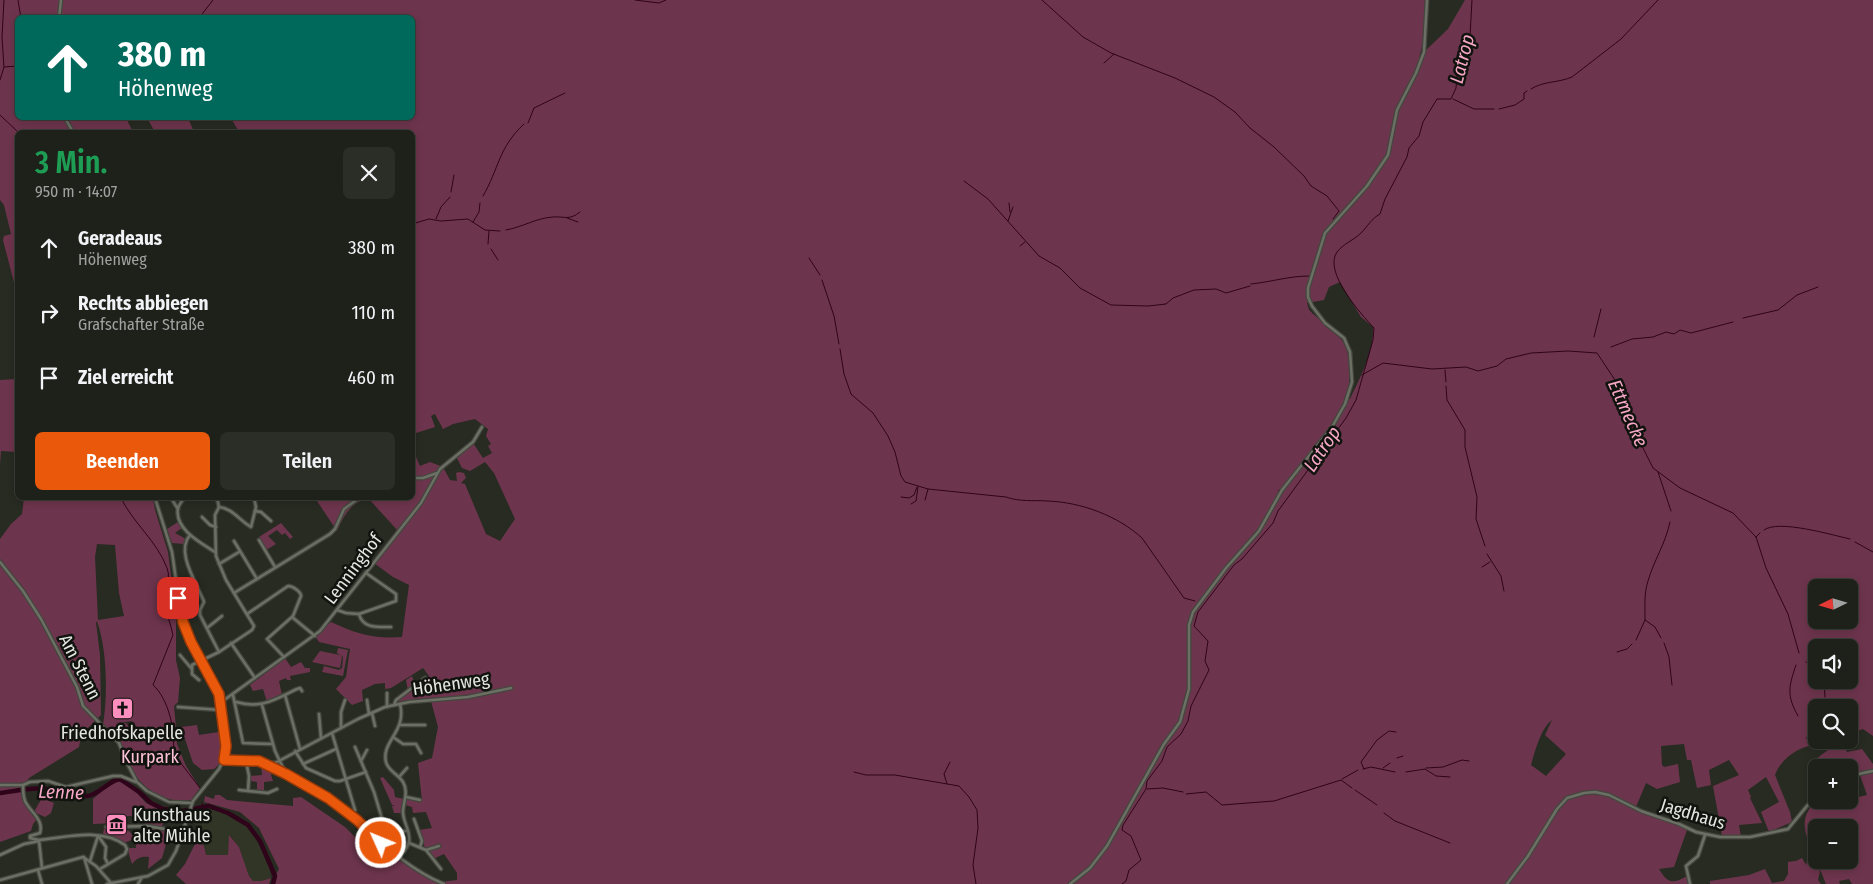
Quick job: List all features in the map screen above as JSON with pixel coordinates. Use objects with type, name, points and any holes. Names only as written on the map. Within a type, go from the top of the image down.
[{"type":"street","points":[[60,15],[62,0]]},
{"type":"street","points":[[1070,884],[1090,868],[1109,844],[1142,781],[1165,742],[1180,722],[1189,689],[1189,625],[1192,612],[1226,568],[1259,531],[1282,490],[1329,432],[1343,409],[1352,382],[1351,357],[1344,338],[1325,324],[1312,306],[1308,297],[1308,288],[1325,233],[1367,186],[1387,158],[1391,148],[1397,110],[1416,73],[1426,42],[1427,0]]},
{"type":"street","name":"Lenninghof","points":[[220,703],[315,636],[425,497],[441,467],[473,442],[482,427]]},
{"type":"street","points":[[415,478],[423,478],[437,473]]},
{"type":"street","points":[[107,884],[142,877],[168,865],[175,854],[192,804],[224,760],[226,746],[217,688],[200,660],[183,622],[172,552],[157,500]]},
{"type":"street","points":[[172,500],[178,508],[180,523],[190,535],[215,552]]},
{"type":"street","points":[[178,508],[183,500]]},
{"type":"street","points":[[191,668],[200,660],[219,652],[253,629],[253,623],[218,564],[215,552],[218,500]]},
{"type":"street","points":[[219,507],[237,515],[250,527],[253,524],[256,506],[254,500]]},
{"type":"street","points":[[234,593],[333,532],[344,509],[357,500]]},
{"type":"street","points":[[255,511],[261,512],[271,520]]},
{"type":"street","points":[[202,517],[210,525],[216,527]]},
{"type":"street","points":[[190,535],[184,550],[188,566],[204,602],[200,613],[219,652]]},
{"type":"street","points":[[259,540],[275,566]]},
{"type":"street","points":[[234,541],[257,579]]},
{"type":"street","points":[[218,564],[239,552]]},
{"type":"street","name":"Am Stenn","points":[[0,562],[41,619],[77,687],[83,706],[120,745],[137,782]]},
{"type":"street","points":[[337,610],[359,614],[393,603],[397,597],[396,594],[366,573]]},
{"type":"street","points":[[247,614],[290,586],[301,595],[292,616],[267,639],[261,641]]},
{"type":"street","points":[[359,614],[366,625],[391,627]]},
{"type":"street","points":[[207,628],[222,616]]},
{"type":"street","points":[[292,616],[315,636]]},
{"type":"street","points":[[267,639],[284,657]]},
{"type":"street","points":[[231,643],[255,678]]},
{"type":"street","points":[[180,656],[191,668],[193,676],[199,680]]},
{"type":"street","name":"Höhenweg","points":[[394,705],[396,700],[425,678]]},
{"type":"street","points":[[236,702],[262,705],[300,688],[302,691]]},
{"type":"street","name":"Höhenweg","points":[[224,760],[265,763],[279,761],[295,751],[388,706],[468,697],[511,688]]},
{"type":"street","name":"Höhenweg","points":[[387,693],[388,706]]},
{"type":"street","points":[[233,695],[236,702],[243,744],[272,744]]},
{"type":"street","points":[[284,695],[300,749]]},
{"type":"street","points":[[341,728],[341,712],[345,700]]},
{"type":"street","points":[[367,700],[375,726]]},
{"type":"street","points":[[398,858],[408,843],[408,831],[403,814],[406,797],[405,787],[399,777],[390,770],[386,762],[387,748],[401,725],[400,704]]},
{"type":"street","points":[[262,705],[272,744],[286,774]]},
{"type":"street","points":[[178,707],[221,710]]},
{"type":"street","points":[[319,714],[321,738]]},
{"type":"street","points":[[401,725],[425,725]]},
{"type":"street","points":[[332,733],[344,779],[355,810]]},
{"type":"street","points":[[393,737],[403,744],[415,744],[421,753]]},
{"type":"street","points":[[355,747],[366,772],[383,822],[394,831],[408,831]]},
{"type":"street","points":[[303,764],[336,749]]},
{"type":"street","points":[[361,761],[367,750]]},
{"type":"street","points":[[295,751],[308,769],[335,781],[366,772]]},
{"type":"street","points":[[246,761],[249,776],[248,791]]},
{"type":"street","points":[[265,763],[333,801],[398,858],[419,872],[444,884]]},
{"type":"street","points":[[399,777],[407,768]]},
{"type":"street","points":[[1858,774],[1873,771]]},
{"type":"street","name":"Am Stenn","points":[[0,785],[23,786],[30,782],[48,781],[66,787],[118,776],[137,782],[169,802],[192,804]]},
{"type":"street","points":[[23,786],[26,802],[37,817],[41,827],[40,833],[30,836],[30,838],[39,841]]},
{"type":"street","points":[[239,790],[268,793],[277,789]]},
{"type":"street","name":"Jagdhaus","points":[[1507,884],[1531,851],[1557,809],[1568,798],[1584,792],[1597,792],[1614,797],[1636,808],[1705,835],[1727,838],[1742,838],[1787,830],[1808,807]]},
{"type":"street","points":[[406,797],[420,800]]},
{"type":"street","points":[[414,819],[422,841],[420,847]]},
{"type":"street","points":[[106,827],[147,826],[183,832]]},
{"type":"street","points":[[0,855],[24,844],[82,835],[109,838],[124,844],[127,848],[125,854],[100,869]]},
{"type":"street","points":[[1690,884],[1686,866],[1698,856],[1705,835]]},
{"type":"street","points":[[90,861],[98,836]]},
{"type":"street","points":[[98,836],[106,847],[105,858],[108,864]]},
{"type":"street","points":[[39,841],[42,884]]},
{"type":"street","points":[[408,843],[426,850],[440,869]]},
{"type":"street","points":[[426,850],[438,846]]},
{"type":"street","points":[[0,880],[84,857],[100,869],[111,883]]},
{"type":"street","points":[[84,857],[92,884]]},
{"type":"street","points":[[138,884],[142,877]]},
{"type":"shaded area","points":[[204,809],[228,812],[250,829],[270,868],[271,878],[253,881],[249,876],[239,847],[230,835],[228,855],[206,855],[204,846],[197,840],[201,826],[189,822],[193,810]]},
{"type":"green space","points":[[0,0],[1425,0],[1424,38],[1417,67],[1424,52],[1448,29],[1465,0],[1873,0],[1873,736],[1863,729],[1858,731],[1858,699],[1808,699],[1808,736],[1806,737],[1808,746],[1798,750],[1788,757],[1780,765],[1775,775],[1790,812],[1792,822],[1769,832],[1761,812],[1779,802],[1766,777],[1748,790],[1762,823],[1739,825],[1741,837],[1722,836],[1713,786],[1739,775],[1729,760],[1709,770],[1711,785],[1697,788],[1691,760],[1687,760],[1684,744],[1661,746],[1662,765],[1664,767],[1678,764],[1680,782],[1657,789],[1646,783],[1636,807],[1605,793],[1585,791],[1575,794],[1556,807],[1560,813],[1558,809],[1568,800],[1578,795],[1600,794],[1687,830],[1674,867],[1659,869],[1665,878],[1671,881],[1687,876],[1689,884],[271,884],[279,869],[259,828],[240,812],[204,802],[205,796],[214,799],[215,795],[220,795],[227,800],[293,806],[293,798],[301,797],[345,827],[370,852],[380,843],[398,859],[440,882],[457,880],[457,873],[444,854],[433,859],[428,851],[429,848],[425,848],[419,830],[432,828],[426,812],[413,813],[412,807],[405,805],[407,798],[422,801],[418,763],[432,758],[438,727],[431,701],[396,703],[408,691],[406,680],[412,676],[415,685],[409,690],[429,676],[423,668],[391,688],[385,689],[385,683],[375,684],[362,690],[363,701],[352,705],[336,689],[346,677],[350,649],[319,642],[315,636],[331,622],[365,635],[402,637],[409,585],[393,577],[374,563],[398,531],[370,500],[415,500],[415,455],[420,466],[430,462],[443,467],[450,480],[457,481],[456,473],[464,473],[466,478],[461,483],[465,484],[486,534],[500,541],[515,519],[494,473],[485,462],[470,471],[462,468],[456,456],[473,443],[483,458],[492,453],[488,446],[491,444],[486,436],[488,429],[475,419],[453,424],[443,429],[435,414],[431,416],[435,427],[416,433],[415,429],[415,130],[238,130],[232,120],[415,120],[415,15],[15,15],[15,120],[127,120],[132,130],[15,130],[15,286],[3,240],[4,236],[11,234],[4,205],[0,200]],"holes":[[[1340,282],[1361,317],[1373,327],[1373,337],[1369,355],[1350,399],[1346,398],[1350,370],[1347,349],[1342,340],[1309,310],[1307,303],[1324,300],[1329,287]],[[1552,720],[1545,735],[1566,754],[1546,776],[1531,765],[1539,740],[1545,728]]]},
{"type":"green space","points":[[148,120],[189,120],[193,130],[154,130]]},
{"type":"green space","points":[[15,379],[15,452],[1,451],[0,465],[0,380]]},
{"type":"green space","points":[[24,500],[153,500],[168,552],[176,615],[176,660],[180,678],[178,702],[174,706],[176,727],[140,731],[132,721],[119,723],[126,723],[134,733],[169,730],[169,734],[176,733],[177,744],[186,766],[200,788],[191,800],[181,801],[161,796],[144,785],[131,769],[119,741],[103,725],[106,700],[106,672],[103,645],[97,621],[100,655],[101,715],[81,735],[79,747],[29,778],[22,791],[23,799],[37,819],[31,831],[0,842],[0,565],[22,593],[25,590],[0,559],[0,539],[11,524],[22,514]],"holes":[[[97,544],[115,545],[119,593],[124,616],[98,620],[95,557]]]},
{"type":"green space","points":[[316,500],[363,500],[353,506],[342,520],[337,531]]},
{"type":"green space","points":[[178,522],[183,527],[175,533],[186,539],[184,544],[172,543],[167,529]]},
{"type":"green space","points":[[281,523],[293,537],[290,539],[285,533],[282,535],[277,530],[268,536],[276,544],[266,550],[259,537]]},
{"type":"green space","points":[[338,648],[348,650],[343,676],[322,672],[324,666],[339,670],[342,668],[343,657],[337,653]]},
{"type":"green space","points":[[320,651],[340,655],[342,657],[340,668],[312,662]]},
{"type":"green space","points":[[285,658],[291,667],[301,662],[305,668],[310,668],[310,672],[290,676],[291,680],[286,678],[279,681],[282,695],[267,702],[263,689],[253,691],[250,685]]},
{"type":"green space","points":[[197,725],[199,735],[219,732],[223,752],[221,761],[214,769],[202,770],[193,763],[181,727]]},
{"type":"green space","points":[[1829,749],[1846,749],[1847,752],[1862,749],[1873,764],[1873,769],[1858,773],[1858,759],[1816,759]]},
{"type":"green space","points":[[261,764],[275,769],[271,775],[273,781],[264,782],[264,791],[257,791],[257,782],[250,781],[250,776],[262,775]]},
{"type":"green space","points":[[1873,772],[1873,884],[1852,884],[1849,879],[1839,881],[1840,884],[1826,884],[1820,869],[1858,869],[1858,819],[1808,819],[1808,840],[1805,819],[1810,809],[1858,809],[1858,797],[1867,795],[1860,775]]},
{"type":"green space","points":[[383,777],[394,790],[395,797],[404,799],[401,813],[394,813],[392,806],[395,805],[392,805],[380,778]]},
{"type":"green space","name":"Kurpark","points":[[117,781],[131,786],[146,803],[166,811],[162,827],[170,830],[162,858],[148,869],[149,857],[139,858],[132,864],[127,848],[136,848],[135,833],[141,832],[145,826],[144,816],[117,816],[116,823],[93,824],[93,799],[109,785]]},
{"type":"green space","points":[[42,798],[54,803],[51,813],[45,817],[36,813],[35,810]]},
{"type":"green space","points":[[104,828],[125,829],[132,834],[134,839],[124,843],[103,835]]},
{"type":"green space","points":[[229,835],[239,847],[249,876],[253,881],[271,878],[269,884],[186,884],[176,875],[185,864],[197,840],[204,846],[206,855],[228,855]]},
{"type":"green space","points":[[1802,858],[1806,865],[1808,861],[1808,869],[1818,869],[1820,871],[1818,880],[1821,884],[1710,884],[1710,881],[1749,875],[1765,869],[1772,883],[1784,881],[1788,874],[1788,862]]},
{"type":"waterway","points":[[4,0],[2,37],[4,67]]},
{"type":"waterway","points":[[18,0],[20,15]]},
{"type":"waterway","points":[[201,15],[213,0]]},
{"type":"waterway","points":[[635,0],[659,3],[666,0]]},
{"type":"waterway","points":[[1042,0],[1083,37],[1111,53],[1175,78],[1214,97],[1235,112],[1250,128],[1274,147],[1304,176],[1311,186],[1327,196],[1339,211],[1333,219]]},
{"type":"waterway","name":"Latrop","points":[[1122,884],[1126,881],[1129,870],[1141,860],[1131,836],[1122,830],[1123,825],[1146,789],[1147,781],[1162,761],[1167,747],[1181,734],[1188,721],[1191,706],[1209,670],[1205,661],[1208,641],[1194,626],[1198,612],[1234,565],[1242,559],[1273,523],[1278,511],[1346,418],[1356,400],[1373,340],[1374,328],[1345,292],[1335,270],[1334,260],[1339,249],[1358,235],[1380,214],[1385,199],[1407,157],[1409,148],[1419,136],[1423,122],[1437,99],[1451,99],[1456,88],[1457,76],[1464,64],[1470,36],[1472,0]]},
{"type":"waterway","points":[[1531,89],[1572,77],[1621,39],[1658,0]]},
{"type":"waterway","points":[[1104,63],[1114,54]]},
{"type":"waterway","points":[[0,80],[4,67],[15,66]]},
{"type":"waterway","points":[[1499,109],[1515,105],[1524,99],[1524,93],[1527,91]]},
{"type":"waterway","points":[[528,123],[534,108],[565,93]]},
{"type":"waterway","points":[[1453,99],[1474,109],[1494,109]]},
{"type":"waterway","points":[[0,115],[16,130]]},
{"type":"waterway","points":[[483,196],[504,150],[515,133],[524,124]]},
{"type":"waterway","points":[[451,192],[454,175]]},
{"type":"waterway","points":[[964,181],[988,199],[1039,256],[1060,268],[1080,288],[1111,305],[1148,306],[1166,304],[1173,298],[1194,290],[1216,289],[1226,293],[1250,286]]},
{"type":"waterway","points":[[436,219],[441,207],[450,197]]},
{"type":"waterway","points":[[473,222],[479,212],[480,203]]},
{"type":"waterway","points":[[1009,203],[1010,212]]},
{"type":"waterway","points":[[1008,221],[1013,207]]},
{"type":"waterway","points":[[506,230],[547,218],[570,217],[580,212]]},
{"type":"waterway","points":[[567,218],[578,222]]},
{"type":"waterway","points":[[415,223],[429,219],[441,221],[468,219],[485,230],[500,231]]},
{"type":"waterway","points":[[488,244],[489,231]]},
{"type":"waterway","points":[[1020,246],[1025,242]]},
{"type":"waterway","points":[[491,249],[498,260]]},
{"type":"waterway","points":[[809,258],[820,275]]},
{"type":"waterway","points":[[1251,284],[1309,276]]},
{"type":"waterway","points":[[822,280],[834,316],[839,344]]},
{"type":"waterway","points":[[1743,318],[1778,310],[1797,295],[1818,287]]},
{"type":"waterway","points":[[1594,337],[1601,309]]},
{"type":"waterway","points":[[1611,347],[1632,339],[1653,337],[1666,332],[1674,334],[1680,330],[1691,333],[1733,322]]},
{"type":"waterway","points":[[840,349],[844,374],[851,394],[873,413],[888,436],[895,452],[901,476],[905,482],[928,489],[1021,500],[1060,502],[1086,507],[1122,523],[1142,538],[1184,598],[1195,601]]},
{"type":"waterway","name":"Ettmecke","points":[[1362,375],[1383,363],[1432,369],[1466,367],[1478,371],[1497,366],[1506,359],[1531,353],[1568,351],[1597,353],[1621,389],[1635,432],[1653,468],[1680,488],[1733,513],[1756,537],[1766,568],[1788,614],[1799,653]]},
{"type":"waterway","points":[[1445,370],[1446,382]]},
{"type":"waterway","points":[[1446,386],[1447,400],[1465,430],[1465,447],[1477,497],[1476,519],[1485,546]]},
{"type":"waterway","points":[[1658,472],[1671,511]]},
{"type":"waterway","points":[[901,497],[909,498],[914,495],[917,487]]},
{"type":"waterway","points":[[911,504],[916,501],[918,487]]},
{"type":"waterway","points":[[925,500],[928,489]]},
{"type":"waterway","points":[[122,500],[163,558],[167,568],[169,578],[165,605],[173,635],[153,685],[159,691],[170,717],[174,745],[173,753],[200,788]]},
{"type":"waterway","points":[[1661,638],[1655,627],[1645,620],[1645,595],[1650,573],[1670,522]]},
{"type":"waterway","points":[[1764,530],[1771,527],[1793,527],[1850,539]]},
{"type":"waterway","name":"Ettmecke","points":[[1756,537],[1760,533]]},
{"type":"waterway","points":[[1855,542],[1873,552]]},
{"type":"waterway","points":[[1487,554],[1501,576],[1504,591]]},
{"type":"waterway","points":[[1482,567],[1490,562]]},
{"type":"waterway","points":[[1636,640],[1645,620]]},
{"type":"waterway","points":[[1664,643],[1669,657],[1672,685]]},
{"type":"waterway","points":[[1617,652],[1627,649],[1632,644]]},
{"type":"waterway","name":"Ettmecke","points":[[1796,665],[1790,696],[1798,716]]},
{"type":"waterway","points":[[1825,689],[1825,697]]},
{"type":"waterway","points":[[1364,769],[1361,762],[1377,740],[1389,731],[1396,732]]},
{"type":"waterway","points":[[1397,758],[1403,756]]},
{"type":"waterway","points":[[1426,768],[1443,767],[1462,760],[1469,761]]},
{"type":"waterway","points":[[947,784],[944,774],[950,762]]},
{"type":"waterway","points":[[1383,768],[1390,763]]},
{"type":"waterway","points":[[1363,769],[1371,767],[1395,772]]},
{"type":"waterway","points":[[1406,772],[1425,769],[1436,776],[1450,777]]},
{"type":"waterway","points":[[1342,779],[1358,770]]},
{"type":"waterway","points":[[854,772],[866,775],[895,775],[959,786],[977,810],[978,828],[973,865],[976,884]]},
{"type":"waterway","name":"Lenne","points":[[0,793],[41,789],[90,796],[120,779],[151,803],[163,809],[182,811],[209,806],[228,813],[248,825],[260,841],[275,876],[273,884]]},
{"type":"waterway","points":[[1186,794],[1206,792],[1222,805],[1274,801],[1341,780],[1352,788]]},
{"type":"waterway","points":[[1147,789],[1163,788],[1183,792]]},
{"type":"waterway","points":[[1355,790],[1377,805]]},
{"type":"waterway","points":[[1384,813],[1395,821],[1450,843]]},
{"type":"place","name":"Friedhofskapelle","points":[[122,708]]},
{"type":"place","name":"Kunsthaus alte Mühle","points":[[117,825]]},
{"type":"route","points":[[178,598],[183,622],[191,642],[219,694],[226,746],[224,760],[259,761],[286,774],[328,798],[357,820],[381,843]]}]
